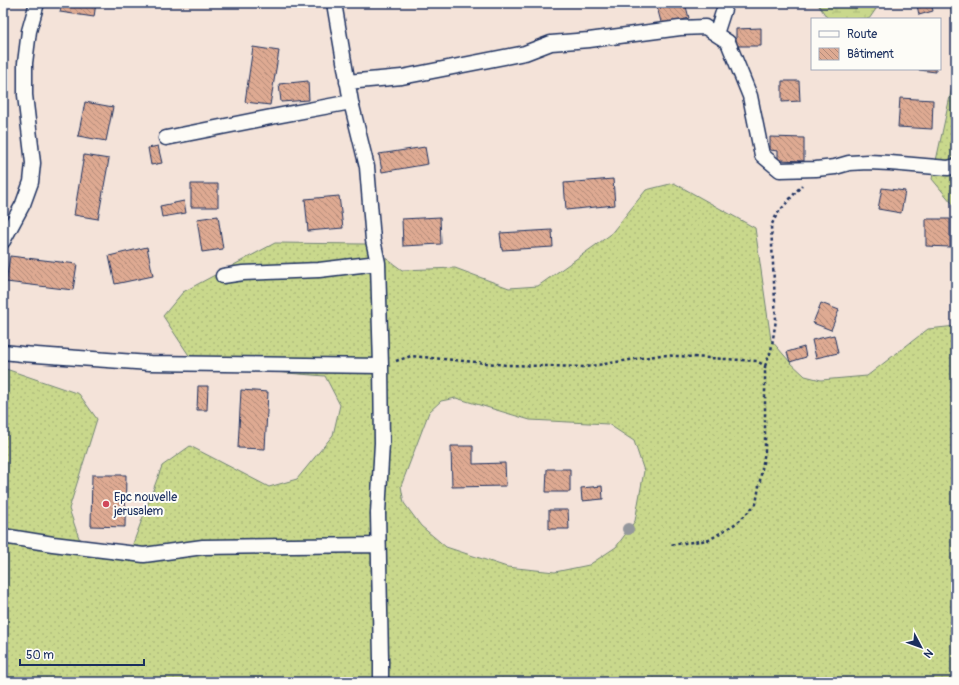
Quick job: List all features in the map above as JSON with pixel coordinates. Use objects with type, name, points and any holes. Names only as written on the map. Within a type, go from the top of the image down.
[{"type":"street","points":[[3,241],[23,204],[31,182],[33,163],[25,95],[25,63],[29,31],[37,3]]},
{"type":"street","points":[[334,3],[351,102],[367,167],[373,240],[378,263],[382,443],[378,513],[381,682]]},
{"type":"street","points":[[716,34],[726,3]]},
{"type":"street","points":[[347,82],[402,77],[525,53],[551,43],[589,40],[680,28],[705,27],[728,42],[750,96],[762,155],[780,170],[816,169],[835,167],[849,163],[868,162],[948,168],[956,166]]},
{"type":"street","points":[[166,138],[351,102]]},
{"type":"street","points":[[223,276],[243,273],[319,270],[378,263]]},
{"type":"street","points":[[3,352],[150,363],[381,366]]},
{"type":"street","points":[[3,536],[53,544],[144,555],[202,547],[378,545]]},
{"type":"path","points":[[669,545],[709,540],[738,522],[756,504],[765,451],[765,366],[771,351],[776,320],[771,226],[777,214],[816,169]]},
{"type":"path","points":[[381,366],[411,356],[507,365],[585,367],[661,355],[757,361],[765,366]]},
{"type":"green space","points":[[817,3],[877,3],[876,9],[870,18],[827,18]]},
{"type":"green space","points":[[950,3],[956,3],[956,45]]},
{"type":"green space","points":[[956,69],[956,208],[932,179]]},
{"type":"green space","points":[[674,183],[755,228],[771,340],[790,362],[805,376],[821,380],[867,376],[928,329],[956,326],[956,682],[3,682],[3,368],[79,394],[97,419],[69,509],[79,538],[104,554],[131,549],[162,466],[190,446],[269,487],[297,479],[333,435],[340,405],[325,376],[196,366],[163,316],[183,292],[275,243],[366,244],[402,270],[455,268],[509,288],[538,286],[610,235],[646,190]],"holes":[[[456,398],[530,420],[608,424],[634,441],[644,471],[635,521],[616,547],[589,565],[555,572],[507,567],[446,547],[421,526],[404,503],[401,486],[429,412],[441,401]]]},
{"type":"building","points":[[62,3],[96,3],[94,17],[60,12]]},
{"type":"building","points":[[656,3],[685,3],[689,18],[662,26]]},
{"type":"building","points":[[931,3],[933,11],[919,15],[917,5]]},
{"type":"building","points":[[761,28],[761,46],[736,46],[736,29]]},
{"type":"building","points":[[253,47],[279,51],[270,105],[245,102]]},
{"type":"building","points":[[919,70],[936,70],[936,72]]},
{"type":"building","points":[[308,81],[309,100],[281,102],[279,84]]},
{"type":"building","points":[[782,81],[799,81],[800,101],[782,102]]},
{"type":"building","points":[[900,98],[933,100],[932,129],[898,127]]},
{"type":"building","points":[[85,102],[113,107],[106,141],[78,136]]},
{"type":"building","points":[[770,137],[804,138],[804,161],[778,160],[778,151],[770,150]]},
{"type":"building","points":[[158,146],[162,163],[151,165],[148,148]]},
{"type":"building","points":[[425,147],[428,164],[382,172],[379,154]]},
{"type":"building","points":[[84,155],[109,159],[98,219],[74,215]]},
{"type":"building","points":[[613,179],[615,205],[566,210],[564,183]]},
{"type":"building","points":[[191,184],[218,184],[218,207],[191,207]]},
{"type":"building","points":[[882,188],[905,191],[901,213],[878,209]]},
{"type":"building","points":[[339,196],[343,228],[308,231],[305,199]]},
{"type":"building","points":[[184,201],[186,213],[162,217],[160,206]]},
{"type":"building","points":[[218,216],[223,249],[202,252],[197,219]]},
{"type":"building","points":[[440,217],[441,244],[403,246],[402,219]]},
{"type":"building","points":[[926,219],[950,219],[950,247],[926,246]]},
{"type":"building","points":[[552,230],[553,247],[502,250],[500,233]]},
{"type":"building","points":[[147,247],[153,276],[115,284],[109,256]]},
{"type":"building","points":[[10,256],[77,264],[73,290],[6,282]]},
{"type":"building","points":[[821,303],[839,310],[831,330],[813,323]]},
{"type":"building","points":[[834,335],[838,353],[816,358],[812,340]]},
{"type":"building","points":[[804,347],[806,357],[790,362],[787,352]]},
{"type":"building","points":[[198,386],[208,386],[207,410],[197,410]]},
{"type":"building","points":[[241,390],[268,392],[265,449],[238,448]]},
{"type":"building","points":[[451,446],[473,446],[473,464],[505,463],[506,486],[452,487]]},
{"type":"building","points":[[547,469],[570,469],[570,492],[546,492]]},
{"type":"building","points":[[92,475],[126,475],[125,527],[91,526]]},
{"type":"building","points":[[602,486],[603,499],[582,501],[581,488]]},
{"type":"building","points":[[549,510],[568,510],[569,529],[549,529]]},
{"type":"place","name":"Epc nouvelle jerusalem","points":[[106,504]]}]
